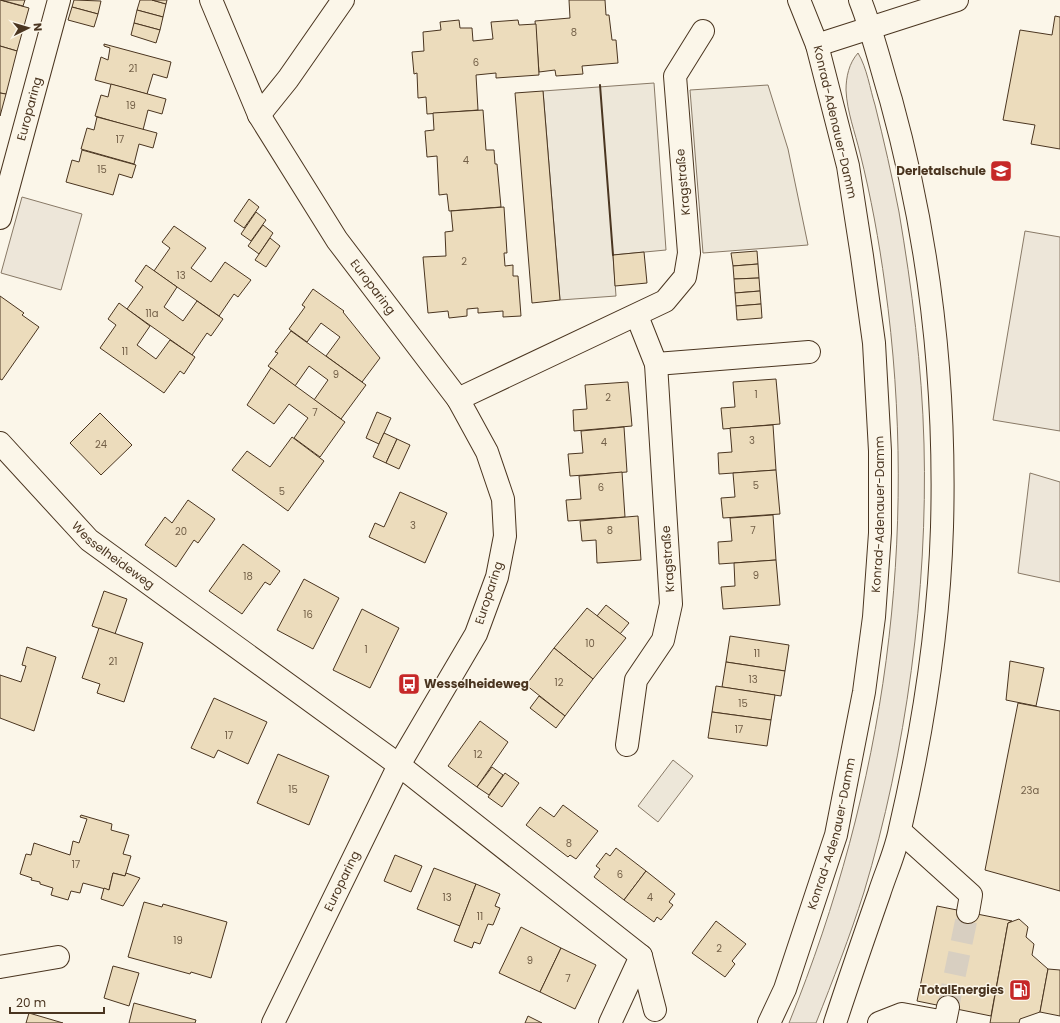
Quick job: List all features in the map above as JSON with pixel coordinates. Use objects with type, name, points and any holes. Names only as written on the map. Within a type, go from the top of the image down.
[{"type":"street","name":"Europaring","points":[[0,218],[59,0]]},
{"type":"street","name":"Europaring","points":[[211,0],[259,115],[336,240],[458,399],[487,452],[503,498],[505,536],[497,577],[476,634],[399,765],[273,1023]]},
{"type":"street","points":[[259,115],[288,80],[343,0]]},
{"type":"street","name":"Konrad-Adenauer-Damm","points":[[769,1023],[785,989],[836,835],[864,692],[874,617],[880,533],[880,452],[874,344],[862,256],[848,166],[817,45],[799,0]]},
{"type":"street","points":[[835,1023],[900,832],[925,700],[935,624],[942,527],[941,427],[935,337],[921,234],[905,150],[871,28],[860,0]]},
{"type":"street","points":[[817,45],[957,0]]},
{"type":"street","name":"Kragstraße","points":[[458,399],[637,316],[665,301],[685,277],[689,253],[675,76],[702,31]]},
{"type":"street","name":"Kragstraße","points":[[627,745],[636,680],[663,640],[670,604],[656,364],[637,316]]},
{"type":"street","points":[[656,364],[808,352]]},
{"type":"street","name":"Wesselheideweg","points":[[0,443],[88,540],[399,765],[641,956]]},
{"type":"street","points":[[900,832],[971,896],[968,912]]},
{"type":"street","points":[[641,956],[656,1010]]},
{"type":"street","points":[[610,1023],[641,956]]},
{"type":"street","points":[[0,967],[58,957]]},
{"type":"street","points":[[879,1023],[902,1014],[945,1022],[948,1007]]},
{"type":"shaded area","points":[[858,53],[864,65],[868,79],[891,172],[908,270],[919,357],[923,415],[924,499],[918,613],[911,671],[892,784],[879,839],[864,892],[816,1023],[789,1023],[822,934],[849,844],[871,752],[886,660],[895,567],[898,474],[895,380],[885,285],[877,236],[846,90],[849,70],[852,61]]},
{"type":"shaded area","points":[[654,83],[666,250],[613,255],[616,296],[560,300],[543,91]]},
{"type":"shaded area","points":[[768,85],[788,149],[808,245],[703,253],[690,90]]},
{"type":"shaded area","points":[[22,197],[82,214],[61,290],[1,273]]},
{"type":"shaded area","points":[[1025,231],[1060,237],[1060,431],[993,420]]},
{"type":"shaded area","points":[[1030,473],[1060,482],[1060,582],[1018,573]]},
{"type":"shaded area","points":[[673,760],[693,776],[658,822],[638,806]]},
{"type":"building","points":[[0,0],[29,8],[17,51],[0,46]]},
{"type":"building","points":[[1,0],[25,0],[23,6]]},
{"type":"building","points":[[74,0],[101,1],[98,14],[72,7]]},
{"type":"building","points":[[140,0],[152,0],[166,4],[163,17],[137,10]]},
{"type":"building","points":[[152,0],[167,0],[166,4]]},
{"type":"building","points":[[569,0],[605,0],[606,15],[609,15],[612,40],[616,40],[618,63],[582,66],[583,74],[556,76],[555,70],[539,72],[535,21],[570,18]]},
{"type":"building","points":[[72,7],[98,14],[94,27],[68,20]]},
{"type":"building","points":[[137,10],[163,17],[160,30],[134,23]]},
{"type":"building","points":[[1055,16],[1060,17],[1060,149],[1031,144],[1035,125],[1003,120],[1020,30],[1052,35]]},
{"type":"building","points":[[459,20],[460,28],[472,28],[473,41],[493,39],[491,22],[518,20],[519,25],[536,24],[539,75],[496,78],[496,73],[476,75],[478,110],[427,114],[426,97],[418,98],[417,73],[414,74],[412,52],[424,51],[423,32],[441,30],[440,22]]},
{"type":"building","points":[[134,23],[160,30],[156,43],[131,35]]},
{"type":"building","points":[[104,44],[171,62],[167,78],[153,74],[147,94],[95,80],[101,57],[108,60],[110,48],[104,46]]},
{"type":"building","points":[[0,46],[17,51],[6,94],[0,93]]},
{"type":"building","points":[[111,84],[166,99],[162,114],[148,110],[143,130],[95,116],[101,95],[108,97]]},
{"type":"building","points":[[543,91],[560,300],[532,303],[515,93]]},
{"type":"building","points":[[0,93],[6,94],[0,116]]},
{"type":"building","points":[[483,110],[486,150],[494,150],[495,164],[497,164],[501,207],[449,211],[447,194],[439,195],[437,156],[427,157],[425,131],[434,130],[433,113]]},
{"type":"building","points":[[97,117],[157,133],[153,148],[139,144],[134,164],[81,149],[87,128],[94,130]]},
{"type":"building","points":[[82,150],[136,165],[132,178],[119,174],[113,195],[66,182],[72,160],[79,162]]},
{"type":"building","points":[[249,199],[259,207],[244,228],[234,221]]},
{"type":"building","points":[[504,207],[507,253],[504,253],[505,266],[513,265],[513,276],[518,276],[521,316],[503,317],[503,311],[478,313],[478,308],[467,309],[467,316],[449,318],[448,311],[428,313],[423,257],[446,256],[445,232],[453,231],[451,211]]},
{"type":"building","points":[[256,212],[266,220],[251,241],[241,234]]},
{"type":"building","points":[[263,225],[273,233],[259,254],[248,246]]},
{"type":"building","points":[[174,226],[206,248],[191,268],[211,282],[225,262],[251,280],[238,297],[234,294],[219,316],[154,271],[170,248],[162,242]]},
{"type":"building","points":[[270,238],[280,246],[266,267],[255,260]]},
{"type":"building","points":[[757,251],[758,264],[733,266],[731,253]]},
{"type":"building","points":[[644,252],[647,283],[615,286],[613,255]]},
{"type":"building","points":[[758,264],[759,278],[734,279],[733,266]]},
{"type":"building","points":[[146,265],[177,287],[164,307],[183,321],[197,301],[223,319],[211,336],[207,333],[192,355],[127,309],[143,287],[135,281]]},
{"type":"building","points":[[759,278],[760,291],[735,293],[734,279]]},
{"type":"building","points":[[313,289],[344,311],[343,312],[380,358],[362,382],[326,356],[340,337],[321,323],[307,342],[289,329],[305,307],[302,305]]},
{"type":"building","points":[[760,291],[761,304],[736,306],[735,293]]},
{"type":"building","points":[[0,296],[24,313],[22,315],[39,327],[2,380],[0,379]]},
{"type":"building","points":[[119,303],[150,326],[137,345],[156,359],[170,340],[195,357],[184,374],[180,371],[164,393],[100,348],[116,325],[108,319]]},
{"type":"building","points":[[761,304],[762,318],[737,320],[736,306]]},
{"type":"building","points":[[291,331],[366,385],[341,419],[314,400],[328,380],[309,366],[295,386],[268,366],[278,353],[275,352]]},
{"type":"building","points":[[271,368],[345,422],[320,457],[294,438],[308,418],[289,404],[274,424],[247,405]]},
{"type":"building","points":[[776,379],[780,424],[723,429],[721,408],[735,407],[733,382]]},
{"type":"building","points":[[628,382],[632,426],[574,431],[573,410],[587,409],[585,385]]},
{"type":"building","points":[[377,412],[391,418],[379,444],[366,438]]},
{"type":"building","points":[[100,413],[132,445],[101,475],[70,443]]},
{"type":"building","points":[[773,425],[776,470],[719,474],[718,453],[732,452],[730,428]]},
{"type":"building","points":[[624,427],[627,472],[570,476],[568,454],[583,453],[581,431]]},
{"type":"building","points":[[384,433],[397,439],[386,463],[373,457]]},
{"type":"building","points":[[292,437],[324,461],[288,511],[232,470],[247,451],[270,467]]},
{"type":"building","points":[[397,439],[410,445],[399,469],[386,463]]},
{"type":"building","points":[[776,470],[780,514],[723,518],[721,498],[735,497],[733,473]]},
{"type":"building","points":[[622,472],[625,517],[568,521],[566,500],[581,499],[579,476]]},
{"type":"building","points":[[400,492],[447,513],[425,563],[369,537],[375,523],[384,527]]},
{"type":"building","points":[[188,500],[215,519],[198,543],[194,540],[176,567],[145,545],[165,517],[172,523]]},
{"type":"building","points":[[773,515],[776,560],[719,564],[718,542],[732,541],[730,518]]},
{"type":"building","points":[[638,516],[641,560],[597,563],[596,540],[582,541],[580,521]]},
{"type":"building","points":[[243,544],[280,571],[270,585],[265,582],[242,614],[209,591]]},
{"type":"building","points":[[776,560],[780,605],[723,609],[721,587],[735,586],[734,563]]},
{"type":"building","points":[[304,579],[339,598],[313,649],[277,630]]},
{"type":"building","points":[[104,591],[127,599],[115,634],[92,626]]},
{"type":"building","points":[[606,605],[629,623],[620,634],[597,616]]},
{"type":"building","points":[[587,608],[626,638],[593,679],[554,648]]},
{"type":"building","points":[[362,609],[399,628],[370,688],[333,670]]},
{"type":"building","points":[[99,628],[143,643],[124,702],[97,693],[100,684],[82,678]]},
{"type":"building","points":[[730,636],[789,645],[785,671],[726,662]]},
{"type":"building","points":[[27,647],[56,657],[34,731],[0,718],[0,675],[21,682],[26,666],[22,665]]},
{"type":"building","points":[[554,648],[593,679],[565,716],[526,685]]},
{"type":"building","points":[[1010,661],[1044,668],[1036,706],[1006,700]]},
{"type":"building","points":[[726,662],[785,671],[781,696],[722,687]]},
{"type":"building","points":[[716,686],[775,695],[771,720],[712,712]]},
{"type":"building","points":[[539,696],[565,716],[556,728],[530,708]]},
{"type":"building","points":[[214,698],[267,722],[248,764],[218,750],[214,758],[191,748]]},
{"type":"building","points":[[1018,703],[1060,711],[1060,891],[985,870]]},
{"type":"building","points":[[712,712],[771,720],[767,746],[708,738]]},
{"type":"building","points":[[480,721],[508,742],[477,787],[448,766]]},
{"type":"building","points":[[278,754],[329,776],[309,825],[257,803]]},
{"type":"building","points":[[492,767],[503,775],[489,795],[477,787]]},
{"type":"building","points":[[505,773],[519,783],[502,807],[488,797]]},
{"type":"building","points":[[563,805],[598,831],[576,859],[570,855],[568,857],[526,825],[540,807],[554,817]]},
{"type":"building","points":[[81,815],[112,824],[111,830],[129,835],[123,854],[131,856],[125,876],[113,873],[109,890],[83,883],[80,893],[71,891],[68,900],[51,895],[53,888],[40,884],[40,882],[31,880],[32,878],[20,874],[26,854],[31,855],[34,843],[70,855],[73,841],[79,843],[87,819],[80,817]]},
{"type":"building","points":[[616,848],[646,871],[624,900],[594,877],[600,869],[596,866],[606,853],[610,856]]},
{"type":"building","points":[[395,855],[422,866],[411,892],[384,881]]},
{"type":"building","points":[[434,868],[476,884],[460,926],[417,909]]},
{"type":"building","points":[[646,871],[675,894],[669,902],[673,905],[661,920],[657,917],[654,922],[624,900]]},
{"type":"building","points":[[113,873],[125,876],[126,873],[140,878],[123,906],[101,899],[104,888],[109,890]]},
{"type":"building","points":[[476,884],[500,894],[495,906],[500,908],[493,925],[488,924],[480,944],[474,942],[472,948],[454,941]]},
{"type":"building","points":[[144,902],[162,907],[163,904],[227,922],[211,978],[191,972],[190,974],[128,957]]},
{"type":"building","points":[[937,906],[1012,921],[1008,923],[991,1016],[917,1001]]},
{"type":"building","name":"TotalEnergies","points":[[1019,919],[1028,927],[1026,937],[1034,944],[1032,955],[1048,969],[1040,1012],[1020,1019],[1019,1023],[990,1023],[1008,923]]},
{"type":"building","points":[[716,921],[746,944],[732,961],[735,964],[725,977],[692,953]]},
{"type":"building","points":[[521,927],[561,948],[540,992],[499,973]]},
{"type":"building","points":[[561,948],[596,965],[575,1009],[540,992]]},
{"type":"building","points":[[113,966],[139,973],[129,1006],[104,998]]},
{"type":"building","points":[[1048,969],[1060,970],[1060,1016],[1040,1012]]},
{"type":"building","points":[[134,1003],[196,1020],[195,1023],[129,1023]]},
{"type":"building","points":[[29,1013],[63,1023],[26,1023]]},
{"type":"building","points":[[528,1016],[542,1023],[525,1023]]},
{"type":"tunnel","points":[[948,1007],[968,912]]},
{"type":"wall","points":[[600,85],[613,255]]},
{"type":"place","name":"Derletalschule","points":[[1001,171]]},
{"type":"place","name":"Wesselheideweg","points":[[409,684]]},
{"type":"place","name":"TotalEnergies","points":[[1020,990]]}]
